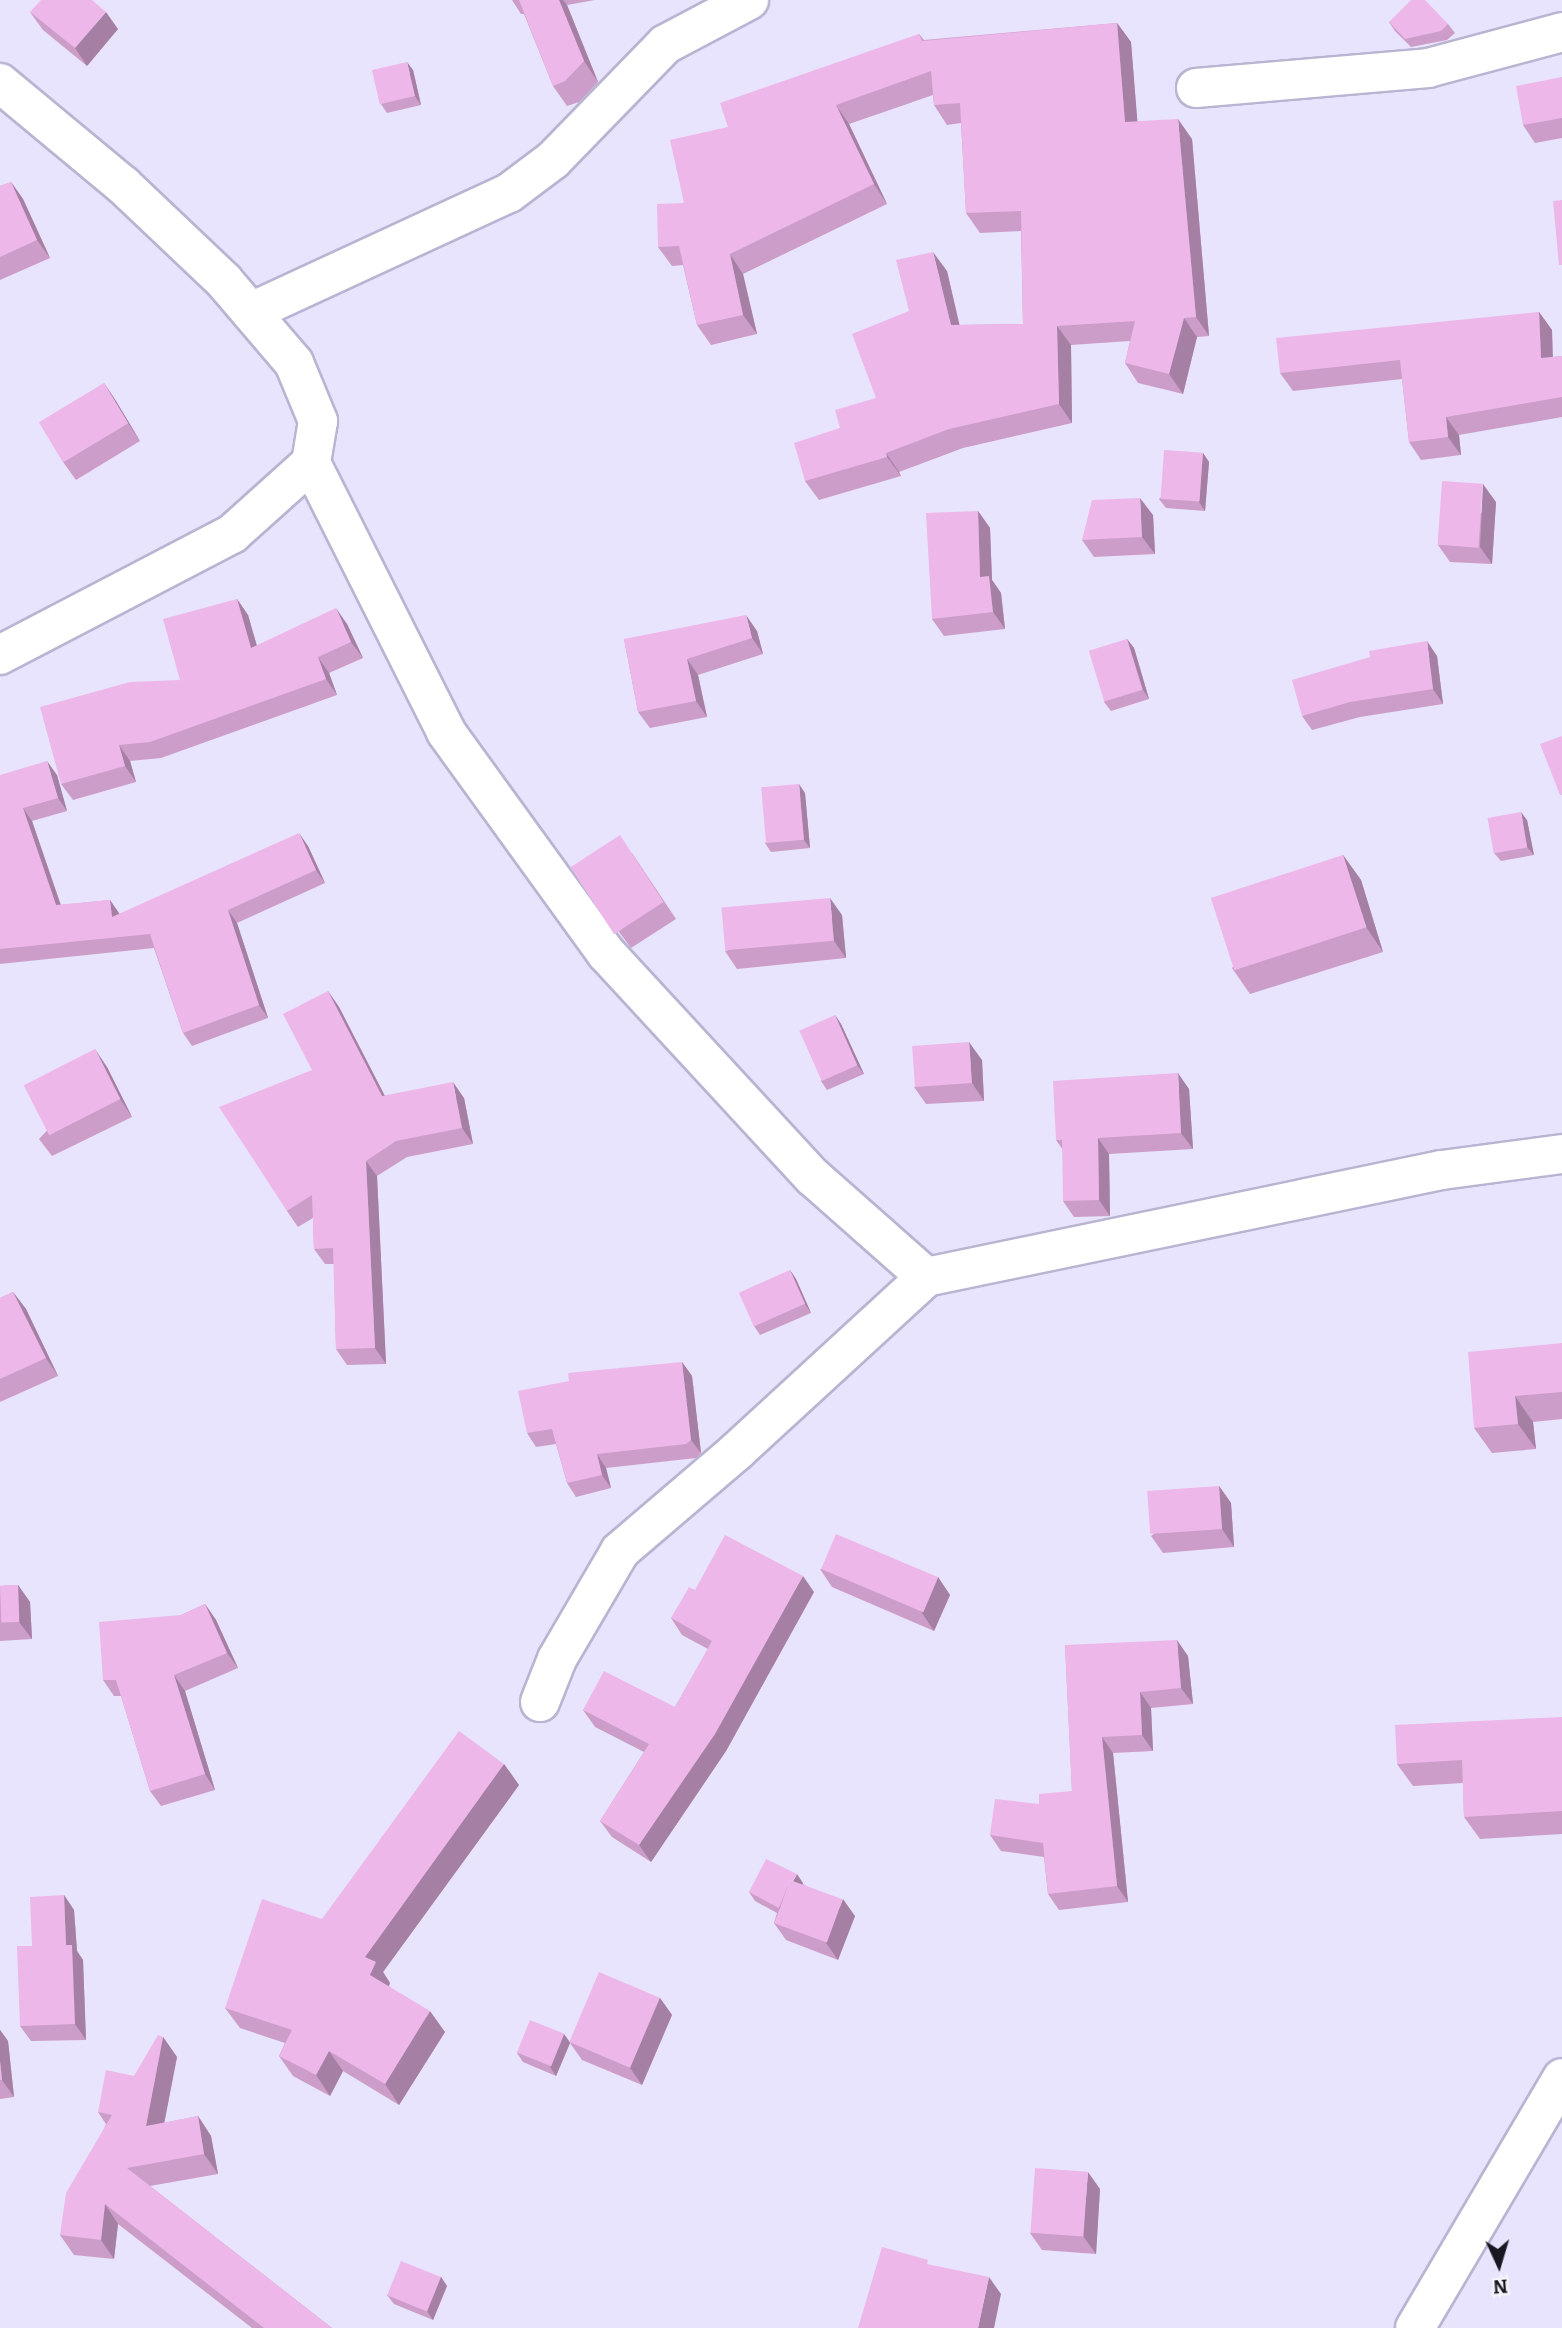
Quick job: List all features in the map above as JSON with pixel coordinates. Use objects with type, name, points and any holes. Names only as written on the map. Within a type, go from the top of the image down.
[{"type":"street","points":[[251,312],[509,193],[553,160],[666,44],[749,0]]},
{"type":"street","points":[[1196,88],[1428,68],[1562,32]]},
{"type":"street","points":[[0,83],[123,184],[251,312],[294,363],[318,421],[311,463],[446,732],[607,953],[813,1177],[926,1277]]},
{"type":"street","points":[[0,655],[232,534],[311,463]]},
{"type":"street","points":[[540,1702],[557,1659],[620,1551],[737,1451],[926,1277],[1442,1170],[1562,1154]]},
{"type":"street","points":[[1415,2328],[1562,2078]]},
{"type":"building","points":[[41,0],[92,0],[106,12],[75,48],[30,12]]},
{"type":"building","points":[[519,0],[559,0],[584,61],[565,81],[553,86]]},
{"type":"building","points":[[1411,0],[1425,0],[1448,24],[1441,31],[1405,39],[1389,22]]},
{"type":"building","points":[[1117,23],[1125,122],[1178,119],[1196,317],[1184,318],[1169,374],[1125,363],[1135,321],[1057,326],[1059,404],[949,429],[886,453],[887,457],[805,481],[794,443],[840,428],[835,410],[876,398],[852,334],[909,311],[896,260],[933,252],[951,325],[1023,324],[1021,211],[966,213],[960,103],[934,105],[931,71],[836,105],[874,184],[730,254],[743,315],[697,325],[679,246],[658,247],[657,204],[684,203],[670,140],[728,127],[720,103],[919,34],[922,41]]},
{"type":"building","points":[[407,62],[415,96],[380,104],[372,70]]},
{"type":"building","points":[[1562,77],[1562,118],[1523,125],[1516,86]]},
{"type":"building","points":[[11,182],[37,240],[0,257],[0,186]]},
{"type":"building","points":[[1562,200],[1562,265],[1559,265],[1553,201]]},
{"type":"building","points":[[1539,312],[1541,358],[1562,356],[1562,397],[1446,417],[1448,437],[1409,442],[1400,360],[1280,373],[1276,338]]},
{"type":"building","points":[[104,383],[128,423],[63,462],[39,422]]},
{"type":"building","points":[[1164,450],[1203,453],[1199,502],[1161,499]]},
{"type":"building","points":[[1442,481],[1483,484],[1478,548],[1438,545]]},
{"type":"building","points":[[1140,498],[1142,537],[1082,540],[1092,500]]},
{"type":"building","points":[[978,511],[980,577],[989,576],[993,612],[932,619],[926,513]]},
{"type":"building","points":[[237,599],[251,648],[336,608],[351,642],[318,657],[326,679],[150,742],[119,745],[125,766],[61,784],[40,707],[130,682],[180,680],[163,619]]},
{"type":"building","points":[[746,615],[752,638],[687,659],[696,701],[638,712],[624,639]]},
{"type":"building","points":[[1127,639],[1142,690],[1104,701],[1089,651]]},
{"type":"building","points":[[1427,641],[1433,689],[1350,702],[1302,716],[1292,680],[1370,657],[1369,651]]},
{"type":"building","points":[[1562,736],[1562,795],[1560,795],[1540,744]]},
{"type":"building","points":[[47,761],[58,798],[23,808],[56,905],[110,900],[112,917],[299,833],[316,870],[228,910],[259,1005],[183,1033],[150,934],[0,949],[0,775]]},
{"type":"building","points":[[799,784],[804,840],[766,843],[761,787]]},
{"type":"building","points":[[1521,812],[1527,847],[1494,853],[1488,818]]},
{"type":"building","points":[[620,835],[664,902],[614,934],[571,867]]},
{"type":"building","points":[[1343,855],[1366,927],[1234,970],[1211,898]]},
{"type":"building","points":[[830,898],[834,941],[725,950],[721,907]]},
{"type":"building","points":[[328,991],[382,1096],[453,1082],[462,1128],[396,1141],[366,1161],[375,1348],[336,1349],[333,1248],[314,1249],[312,1195],[287,1211],[219,1107],[312,1070],[283,1014]]},
{"type":"building","points":[[835,1015],[857,1065],[822,1081],[799,1031]]},
{"type":"building","points":[[969,1042],[972,1083],[915,1087],[912,1046]]},
{"type":"building","points":[[95,1049],[120,1099],[49,1135],[24,1085]]},
{"type":"building","points":[[1178,1073],[1181,1133],[1098,1138],[1099,1200],[1063,1201],[1062,1140],[1056,1140],[1053,1081]]},
{"type":"building","points":[[790,1270],[805,1304],[754,1327],[739,1293]]},
{"type":"building","points":[[13,1292],[46,1358],[0,1379],[0,1298]]},
{"type":"building","points":[[1562,1343],[1562,1392],[1515,1396],[1518,1424],[1474,1428],[1468,1352]]},
{"type":"building","points":[[682,1362],[691,1440],[686,1444],[597,1454],[602,1475],[567,1483],[552,1429],[527,1433],[518,1391],[569,1381],[568,1373]]},
{"type":"building","points":[[1219,1486],[1222,1529],[1150,1534],[1147,1491]]},
{"type":"building","points":[[836,1534],[938,1577],[923,1612],[821,1569]]},
{"type":"building","points":[[725,1535],[803,1576],[715,1734],[639,1845],[600,1821],[649,1744],[583,1710],[604,1671],[675,1707],[712,1641],[671,1618],[689,1587],[695,1590]]},
{"type":"building","points":[[18,1585],[19,1622],[1,1623],[0,1586]]},
{"type":"building","points":[[205,1604],[227,1653],[174,1675],[205,1774],[150,1791],[116,1680],[103,1680],[99,1622],[181,1615]]},
{"type":"building","points":[[1177,1640],[1181,1688],[1140,1692],[1142,1735],[1102,1737],[1117,1886],[1048,1894],[1043,1843],[990,1835],[995,1799],[1039,1804],[1039,1794],[1072,1791],[1065,1645]]},
{"type":"building","points":[[1562,1717],[1562,1811],[1464,1817],[1462,1760],[1397,1764],[1395,1725]]},
{"type":"building","points":[[459,1731],[504,1764],[365,1957],[376,1962],[370,1975],[430,2011],[385,2084],[329,2051],[316,2075],[279,2056],[292,2030],[225,2008],[262,1899],[322,1919]]},
{"type":"building","points":[[766,1859],[797,1874],[793,1881],[790,1880],[779,1908],[749,1892]]},
{"type":"building","points":[[790,1880],[843,1899],[827,1942],[774,1923]]},
{"type":"building","points":[[64,1895],[66,1945],[72,1945],[75,2024],[20,2026],[17,1946],[32,1946],[30,1897]]},
{"type":"building","points":[[599,1972],[660,1998],[630,2068],[569,2042]]},
{"type":"building","points":[[530,2020],[564,2034],[551,2066],[517,2052]]},
{"type":"building","points":[[158,2035],[163,2037],[146,2126],[198,2116],[204,2154],[127,2168],[332,2328],[264,2328],[105,2204],[101,2240],[60,2235],[66,2193],[112,2115],[98,2112],[106,2070],[134,2076]]},
{"type":"building","points":[[1035,2168],[1088,2172],[1083,2237],[1030,2233]]},
{"type":"building","points":[[882,2247],[928,2260],[927,2264],[989,2277],[978,2328],[858,2328]]},
{"type":"building","points":[[401,2261],[441,2277],[427,2311],[387,2295]]}]
